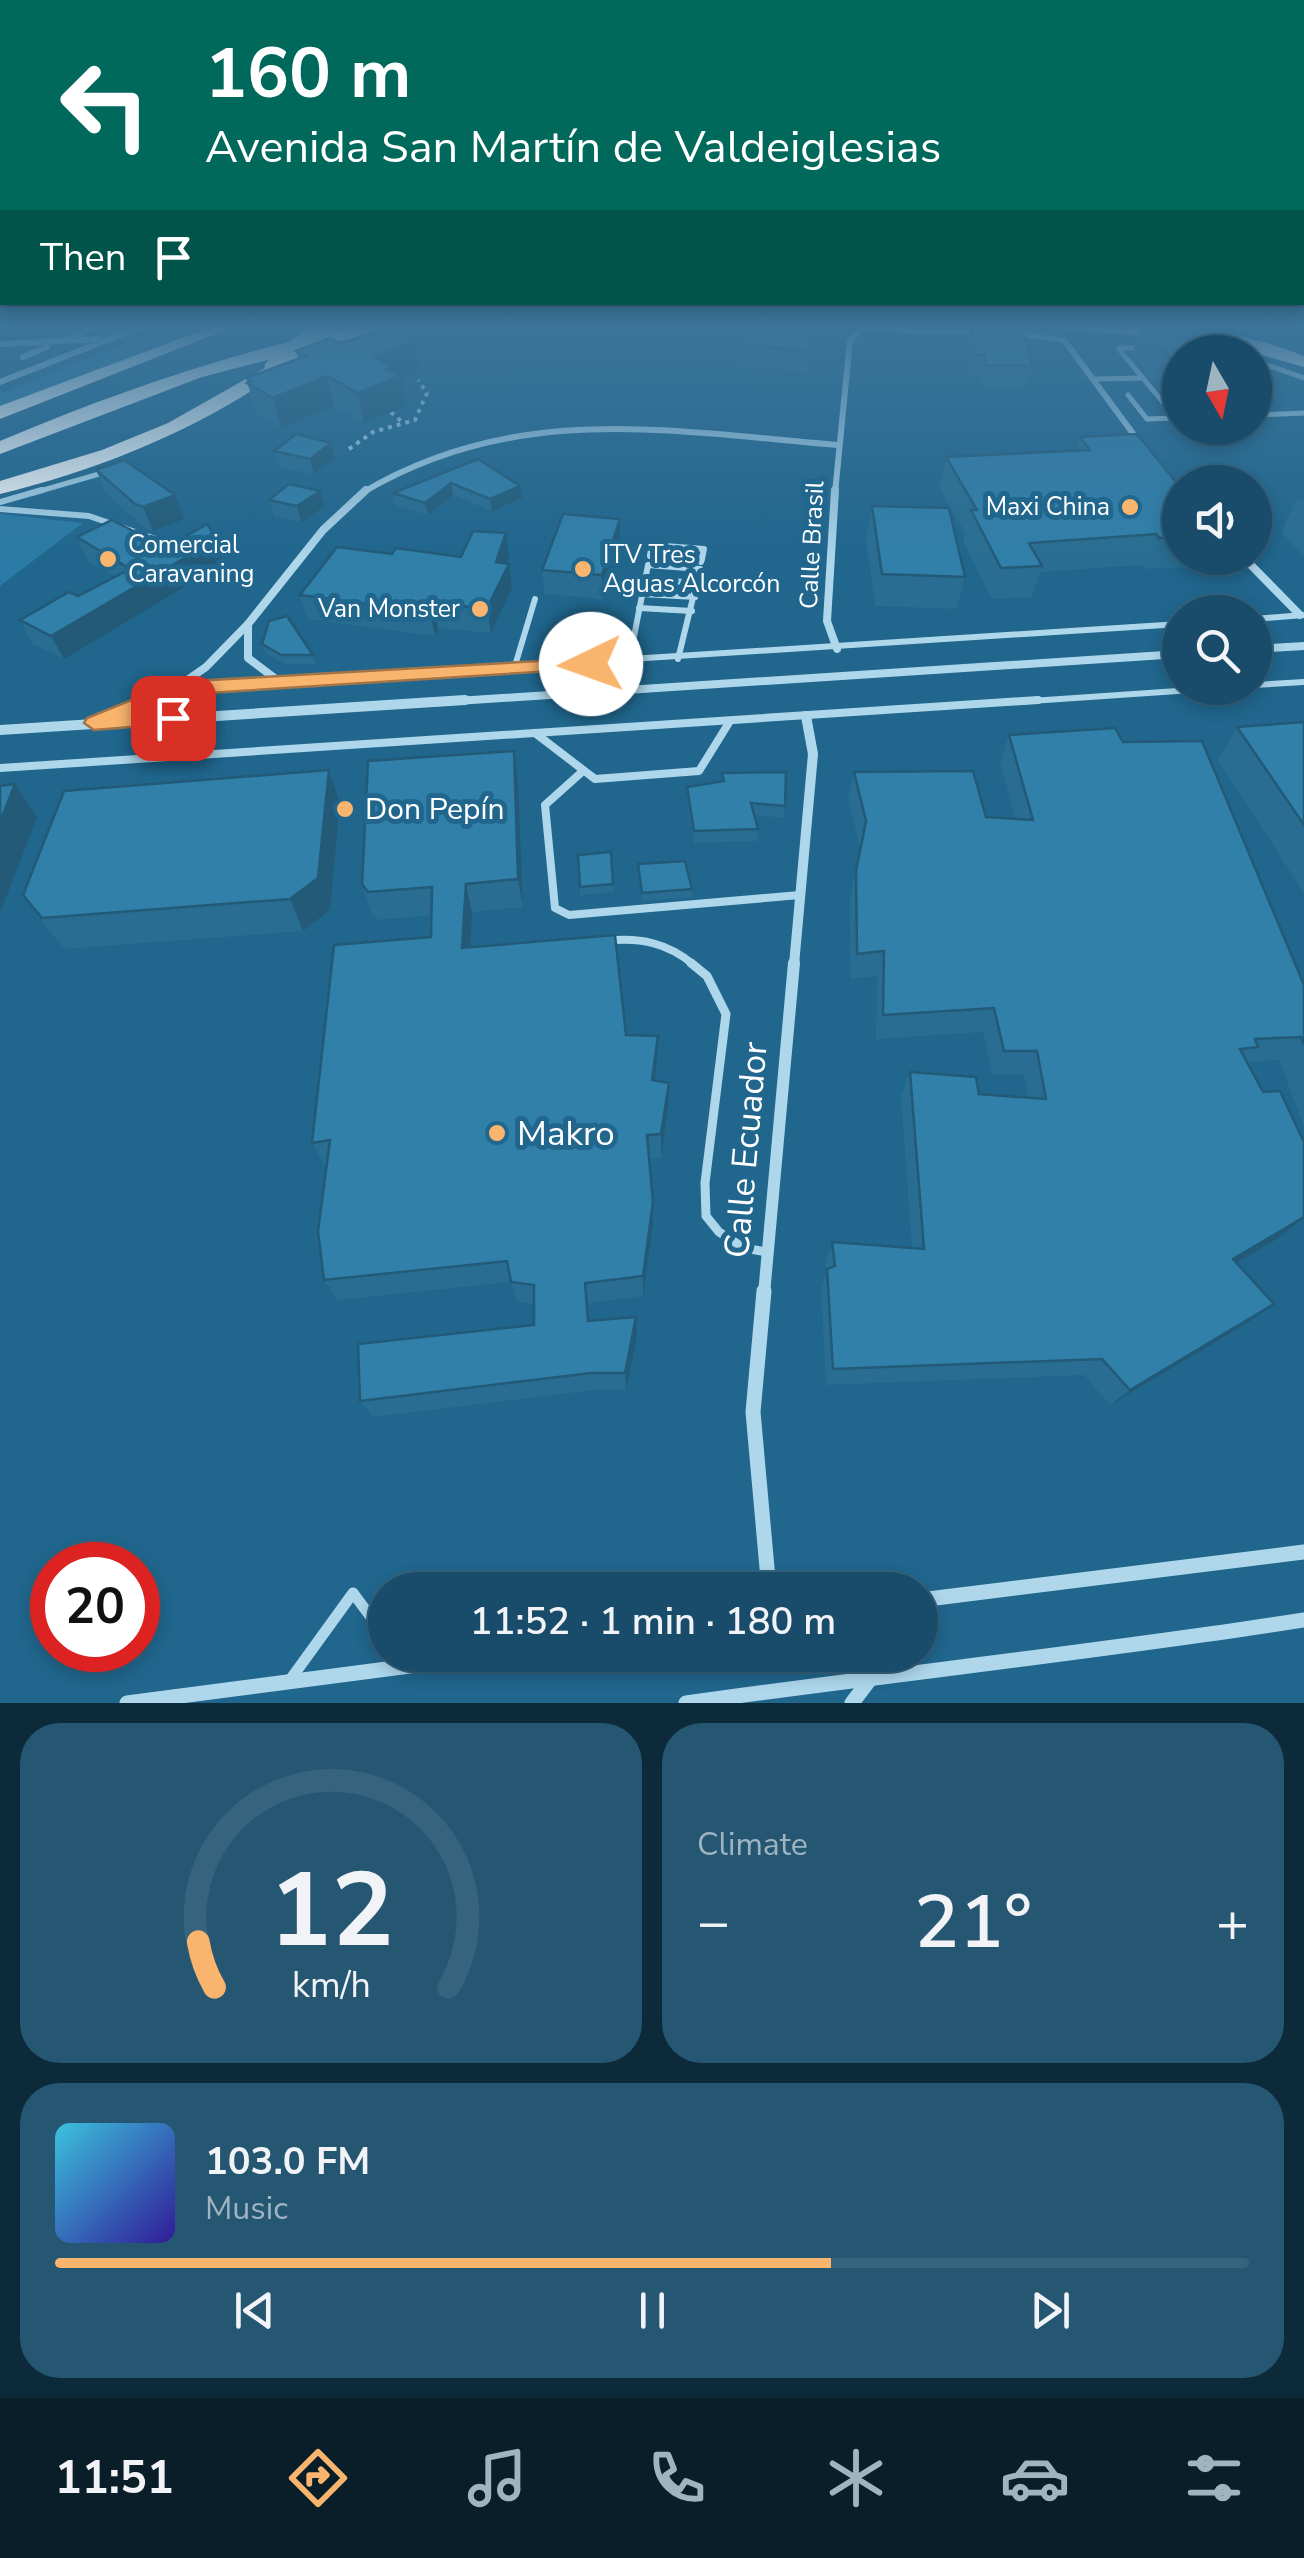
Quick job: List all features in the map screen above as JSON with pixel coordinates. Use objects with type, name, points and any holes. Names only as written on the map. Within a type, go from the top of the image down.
[{"type":"highway","points":[[0,413],[24,403]]},
{"type":"highway","points":[[0,426],[60,403]]},
{"type":"highway","points":[[0,448],[102,403]]},
{"type":"highway","points":[[0,488],[160,436],[225,403]]},
{"type":"street","name":"Calle Brasil","points":[[837,649],[828,621],[843,403]]},
{"type":"street","points":[[1112,403],[1147,454]]},
{"type":"street","points":[[176,688],[206,667],[248,624],[288,570],[353,499],[409,466],[478,440],[567,426],[838,445]]},
{"type":"street","points":[[1261,575],[1302,615]]},
{"type":"street","points":[[248,624],[248,658],[282,682]]},
{"type":"street","points":[[1272,648],[1304,646]]},
{"type":"street","points":[[0,730],[1162,655]]},
{"type":"street","name":"Calle Ecuador","points":[[767,1572],[753,1412],[813,754],[806,716]]},
{"type":"street","points":[[938,1598],[1304,1552]]},
{"type":"street","points":[[686,1703],[970,1662],[1124,1648],[1304,1620]]},
{"type":"street","points":[[127,1703],[368,1667]]},
{"type":"street","points":[[852,1703],[871,1678]]},
{"type":"lane","points":[[1135,403],[1147,419],[1162,419]]},
{"type":"lane","points":[[1272,413],[1304,412]]},
{"type":"lane","points":[[0,502],[111,471]]},
{"type":"lane","points":[[0,510],[89,516],[176,546]]},
{"type":"lane","points":[[629,662],[650,555],[702,559],[678,659]]},
{"type":"lane","points":[[648,565],[700,569]]},
{"type":"lane","points":[[645,579],[698,583]]},
{"type":"lane","points":[[642,594],[695,598]]},
{"type":"lane","points":[[514,669],[535,600]]},
{"type":"lane","points":[[640,608],[692,611]]},
{"type":"lane","points":[[1272,617],[1302,615]]},
{"type":"lane","points":[[94,723],[176,688],[837,649],[1162,625]]},
{"type":"lane","points":[[1272,685],[1304,682]]},
{"type":"lane","points":[[0,768],[1162,692]]},
{"type":"lane","points":[[535,732],[594,779],[700,771],[731,720]]},
{"type":"lane","points":[[583,771],[545,805],[554,908],[569,916],[800,896]]},
{"type":"lane","points":[[595,942],[634,938],[676,950],[708,976],[726,1014],[705,1183],[706,1216],[719,1232],[744,1248],[767,1252]]},
{"type":"lane","points":[[289,1682],[353,1594],[368,1614]]},
{"type":"path","points":[[349,449],[373,432],[415,420],[422,403]]},
{"type":"path","points":[[391,412],[403,419],[403,424]]},
{"type":"shaded area","points":[[0,514],[83,523],[0,586]]},
{"type":"building","points":[[296,434],[331,443],[310,459],[274,451]]},
{"type":"building","points":[[1137,434],[1162,465],[1162,538],[1156,534],[1029,543],[1042,566],[1001,568],[971,510],[977,510],[946,457],[1090,450],[1080,437]]},
{"type":"building","points":[[478,459],[520,486],[490,499],[451,483],[425,503],[393,493]]},
{"type":"building","points":[[124,460],[175,495],[143,507],[135,504],[96,470]]},
{"type":"building","points":[[289,484],[320,491],[297,506],[269,500]]},
{"type":"building","points":[[872,506],[949,508],[965,577],[882,574]]},
{"type":"building","points":[[563,514],[620,519],[602,575],[542,570]]},
{"type":"building","points":[[112,520],[166,548],[207,524],[217,539],[51,636],[20,620],[69,592],[78,596],[130,569],[77,537]]},
{"type":"building","points":[[473,531],[506,533],[496,562],[509,564],[487,608],[434,604],[430,612],[300,595],[337,547],[392,554],[396,548],[461,557]]},
{"type":"building","points":[[287,616],[313,655],[281,655],[262,644],[269,621]]},
{"type":"building","points":[[1304,722],[1304,825],[1237,727]]},
{"type":"building","points":[[1115,728],[1123,742],[1202,741],[1304,985],[1304,1045],[1301,1037],[1255,1039],[1258,1047],[1240,1049],[1263,1092],[1280,1091],[1304,1142],[1304,1217],[1233,1259],[1274,1304],[1130,1390],[1102,1359],[833,1369],[827,1269],[835,1266],[832,1242],[924,1249],[910,1072],[976,1077],[979,1094],[1046,1099],[1037,1051],[1004,1051],[994,1008],[883,1015],[884,951],[857,954],[856,871],[866,821],[854,772],[973,771],[986,817],[1033,820],[1009,735]]},
{"type":"building","name":"Makro","points":[[514,751],[518,879],[466,884],[462,948],[615,935],[626,1035],[658,1036],[652,1080],[669,1083],[661,1134],[647,1135],[653,1202],[643,1276],[585,1283],[588,1321],[636,1317],[625,1373],[591,1373],[360,1401],[358,1344],[534,1325],[534,1285],[511,1282],[507,1261],[324,1280],[318,1231],[330,1140],[312,1143],[334,945],[431,937],[432,887],[368,892],[362,884],[368,761]]},
{"type":"building","points":[[329,770],[318,878],[290,899],[42,918],[23,895],[64,791]]},
{"type":"building","points":[[786,772],[785,806],[751,803],[758,829],[694,831],[687,787],[724,781],[722,773]]},
{"type":"building","points":[[15,784],[0,822],[0,786]]},
{"type":"building","points":[[611,852],[613,884],[580,887],[578,855]]},
{"type":"building","points":[[685,861],[692,889],[642,893],[638,864]]},
{"type":"place","name":"Maxi China","points":[[1130,507]]},
{"type":"place","name":"Comercial Caravaning","points":[[108,559]]},
{"type":"place","name":"ITV Tres Aguas Alcorcón","points":[[583,569]]},
{"type":"place","name":"Van Monster","points":[[480,609]]},
{"type":"place","name":"Don Pepín","points":[[345,809]]},
{"type":"place","name":"Makro","points":[[497,1133]]},
{"type":"route","points":[[173,718],[94,723],[176,688],[591,664]]}]
